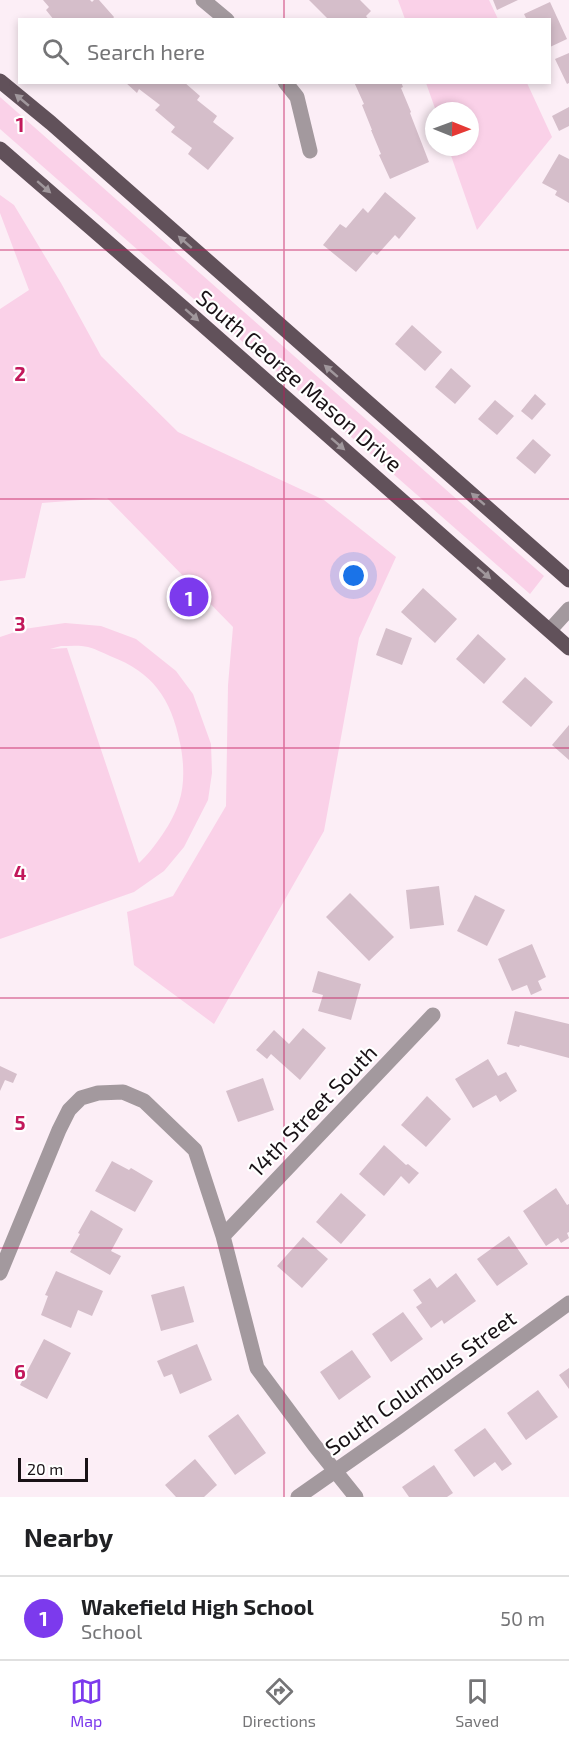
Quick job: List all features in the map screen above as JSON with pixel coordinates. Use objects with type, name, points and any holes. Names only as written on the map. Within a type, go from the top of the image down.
[{"type":"main road","name":"South George Mason Drive","points":[[0,81],[51,123],[569,579]]},
{"type":"main road","name":"South George Mason Drive","points":[[0,149],[569,648]]},
{"type":"street","points":[[203,0],[225,18]]},
{"type":"street","points":[[287,84],[297,97],[310,152]]},
{"type":"street","points":[[550,630],[569,609]]},
{"type":"street","name":"14th Street South","points":[[223,1236],[433,1015]]},
{"type":"street","points":[[0,1273],[69,1110],[81,1098],[98,1093],[123,1092],[144,1101],[195,1150],[223,1236],[256,1368],[356,1497]]},
{"type":"street","name":"South Columbus Street","points":[[298,1497],[569,1303]]},
{"type":"shaded area","points":[[398,0],[489,0],[498,18],[405,18]]},
{"type":"shaded area","points":[[426,84],[527,84],[552,137],[477,230],[451,156],[479,156],[479,102],[433,102]]},
{"type":"shaded area","points":[[0,97],[544,576],[530,594],[0,129]]},
{"type":"shaded area","points":[[0,195],[14,205],[101,356],[178,432],[324,500],[396,557],[359,638],[324,831],[214,1024],[134,965],[127,912],[173,896],[226,806],[228,685],[233,627],[107,498],[42,503],[25,578],[0,581],[0,309],[29,290],[0,213]]},
{"type":"shaded area","points":[[65,623],[101,626],[136,639],[176,671],[193,694],[211,744],[212,773],[208,800],[184,847],[164,871],[134,892],[0,939],[0,637],[24,629]],"holes":[[[61,646],[91,648],[138,670],[158,689],[171,713],[182,758],[181,795],[168,826],[157,843],[139,863],[67,648],[50,649]]]},
{"type":"building","points":[[43,0],[90,0],[92,2],[99,0],[114,17],[52,18],[46,10],[49,7]]},
{"type":"building","points":[[309,0],[360,0],[371,11],[366,16],[368,18],[327,18]]},
{"type":"building","points":[[493,0],[518,0],[497,10]]},
{"type":"building","points":[[550,2],[567,39],[551,47],[551,18],[526,18],[524,14]]},
{"type":"building","points":[[569,53],[569,83],[567,84],[555,59]]},
{"type":"building","points":[[127,84],[186,84],[200,96],[197,100],[217,116],[213,122],[234,138],[208,170],[188,154],[192,148],[171,132],[175,127],[155,110],[160,105],[139,89],[137,93]]},
{"type":"building","points":[[355,84],[402,84],[401,88],[429,162],[390,179],[362,105],[364,104]]},
{"type":"building","points":[[569,107],[569,126],[559,131],[552,116]]},
{"type":"building","points":[[559,154],[569,159],[569,203],[555,195],[557,191],[542,183]]},
{"type":"building","points":[[385,192],[416,218],[399,239],[395,235],[377,255],[373,252],[356,272],[323,245],[340,224],[346,228],[363,208],[368,213]]},
{"type":"building","points":[[412,325],[442,352],[425,371],[395,344]]},
{"type":"building","points":[[451,368],[471,386],[455,404],[435,387]]},
{"type":"building","points":[[535,394],[546,404],[532,420],[521,411]]},
{"type":"building","points":[[495,400],[514,416],[497,435],[478,419]]},
{"type":"building","points":[[533,439],[551,455],[535,474],[516,458]]},
{"type":"building","points":[[423,588],[457,619],[435,643],[401,612]]},
{"type":"building","points":[[386,628],[412,638],[402,665],[376,655]]},
{"type":"building","points":[[478,634],[506,659],[484,684],[456,659]]},
{"type":"building","points":[[525,677],[553,702],[531,727],[502,702]]},
{"type":"building","points":[[569,725],[569,760],[552,745]]},
{"type":"building","points":[[439,886],[444,925],[410,929],[406,890]]},
{"type":"building","points":[[350,893],[394,937],[369,961],[326,917]]},
{"type":"building","points":[[475,895],[505,910],[487,946],[457,931]]},
{"type":"building","points":[[532,944],[546,977],[538,981],[542,990],[531,995],[527,985],[512,991],[498,959]]},
{"type":"building","points":[[318,971],[361,984],[351,1020],[318,1011],[323,995],[312,992]]},
{"type":"building","points":[[515,1011],[569,1024],[569,1058],[520,1045],[519,1047],[507,1044]]},
{"type":"building","points":[[303,1028],[326,1048],[300,1080],[271,1054],[267,1059],[256,1050],[274,1030],[289,1044]]},
{"type":"building","points":[[488,1059],[498,1076],[506,1072],[517,1091],[500,1102],[496,1095],[473,1108],[455,1079]]},
{"type":"building","points":[[0,1066],[17,1074],[13,1083],[5,1080],[0,1091]]},
{"type":"building","points":[[263,1078],[274,1110],[238,1122],[226,1091]]},
{"type":"building","points":[[427,1096],[451,1119],[426,1147],[401,1125]]},
{"type":"building","points":[[384,1145],[406,1165],[408,1164],[419,1173],[409,1184],[401,1176],[384,1196],[359,1174]]},
{"type":"building","points":[[112,1161],[129,1170],[131,1168],[153,1181],[135,1212],[95,1191]]},
{"type":"building","points":[[556,1188],[567,1205],[569,1204],[569,1232],[567,1233],[569,1238],[561,1243],[558,1238],[546,1246],[523,1211]]},
{"type":"building","points":[[341,1193],[366,1215],[341,1244],[316,1222]]},
{"type":"building","points":[[91,1210],[123,1229],[111,1251],[121,1256],[110,1275],[70,1252]]},
{"type":"building","points":[[509,1236],[528,1264],[497,1286],[477,1259]]},
{"type":"building","points":[[303,1237],[328,1259],[302,1288],[277,1266]]},
{"type":"building","points":[[56,1271],[103,1291],[92,1316],[78,1310],[71,1328],[41,1315],[48,1296],[45,1295]]},
{"type":"building","points":[[456,1273],[476,1301],[444,1324],[442,1320],[431,1328],[416,1307],[422,1303],[413,1290],[430,1278],[437,1288]]},
{"type":"building","points":[[184,1286],[194,1322],[161,1331],[151,1295]]},
{"type":"building","points":[[403,1312],[423,1339],[391,1362],[372,1334]]},
{"type":"building","points":[[44,1339],[71,1353],[47,1399],[20,1385]]},
{"type":"building","points":[[197,1344],[212,1380],[180,1394],[172,1374],[164,1377],[157,1361]]},
{"type":"building","points":[[352,1350],[371,1377],[339,1400],[320,1372]]},
{"type":"building","points":[[569,1368],[569,1389],[559,1375]]},
{"type":"building","points":[[538,1390],[558,1417],[526,1440],[507,1413]]},
{"type":"building","points":[[238,1414],[266,1453],[235,1475],[208,1436]]},
{"type":"building","points":[[485,1428],[512,1464],[502,1471],[495,1462],[474,1477],[454,1450]]},
{"type":"building","points":[[195,1459],[217,1485],[204,1497],[176,1497],[165,1485]]},
{"type":"building","points":[[434,1465],[453,1493],[447,1497],[409,1497],[402,1487]]},
{"type":"place","name":"Wakefield High School","points":[[189,597]]}]
